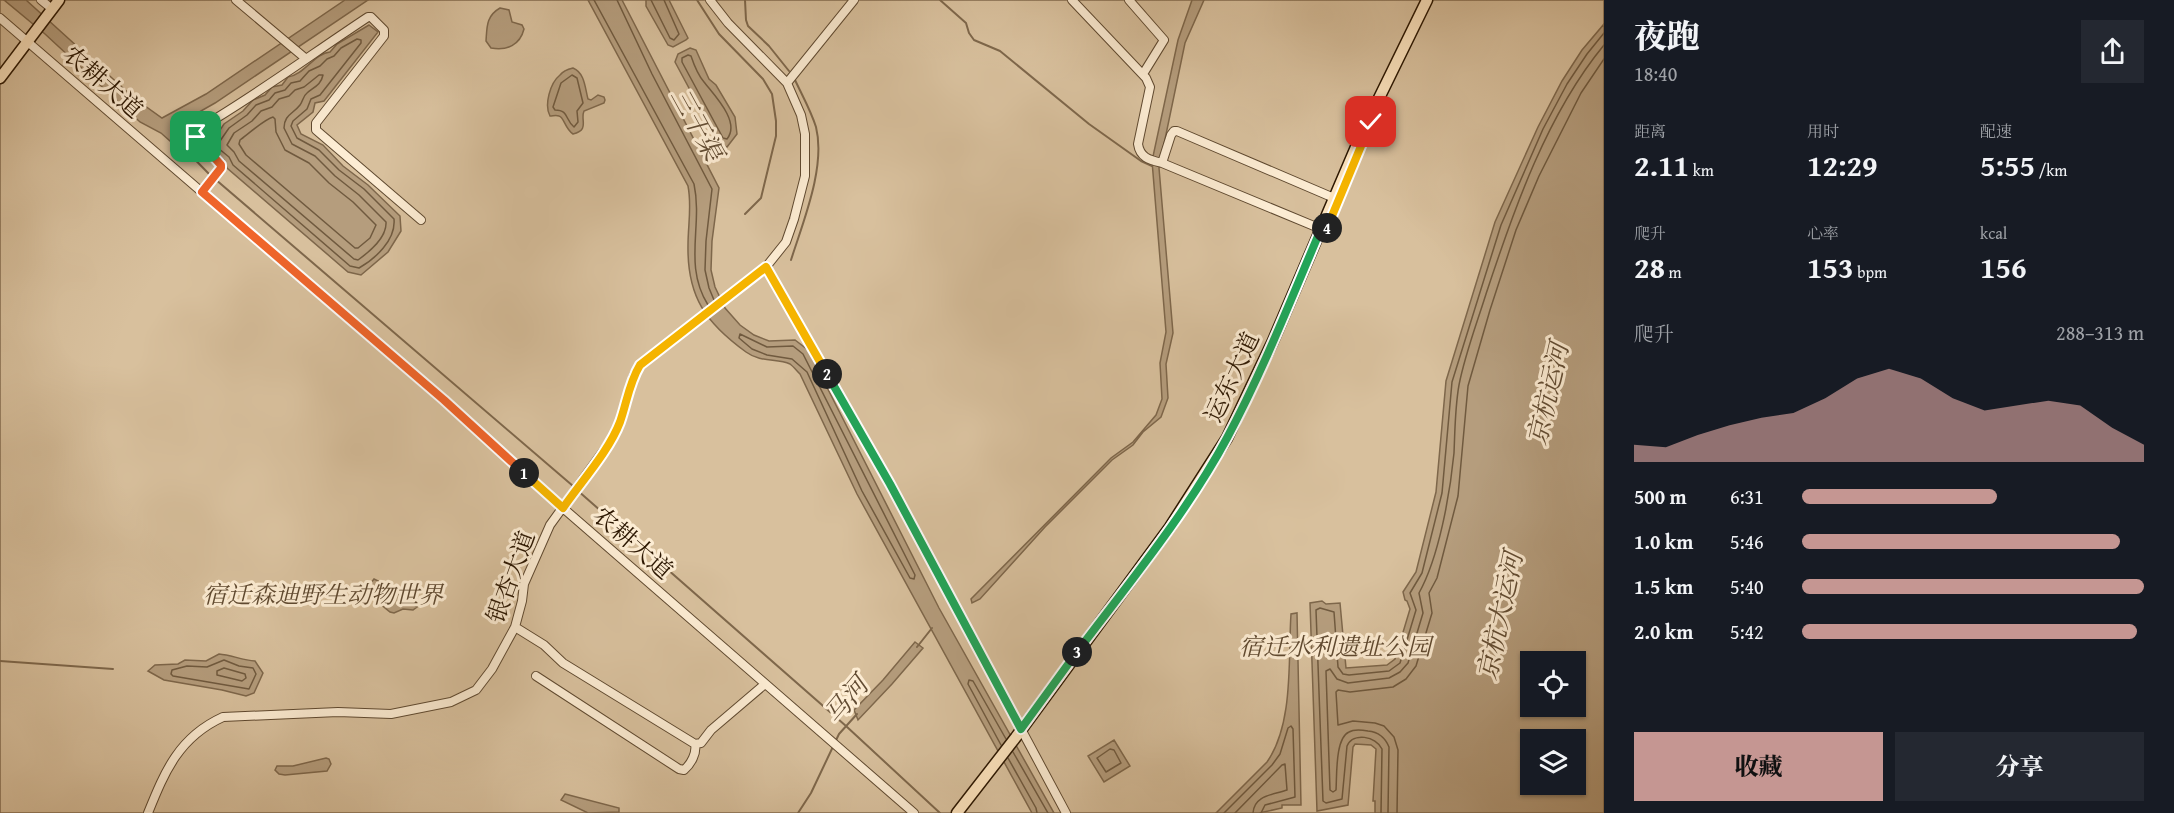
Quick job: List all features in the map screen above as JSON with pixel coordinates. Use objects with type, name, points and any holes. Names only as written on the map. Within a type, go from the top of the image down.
[{"type":"main road","name":"运东大道","points":[[1323,230],[1334,198],[1394,64],[1427,0]]},
{"type":"main road","name":"运东大道","points":[[957,813],[1020,733],[1170,527],[1227,438],[1398,66],[1435,0]]},
{"type":"main road","points":[[0,78],[54,7]]},
{"type":"street","points":[[41,0],[54,7]]},
{"type":"street","points":[[236,0],[303,56]]},
{"type":"street","name":"银杏大道","points":[[148,813],[163,774],[175,755],[207,725],[223,717],[338,712],[391,714],[451,702],[476,690],[492,669],[515,627],[524,584],[539,548],[563,508],[610,442],[620,422],[633,378],[640,365],[766,267],[786,242],[794,219],[805,176],[805,134],[801,115],[787,83],[734,29],[710,0]]},
{"type":"street","points":[[787,83],[854,0]]},
{"type":"street","points":[[1072,0],[1143,74],[1150,87],[1138,144],[1139,151],[1147,159],[1162,163],[1323,230]]},
{"type":"street","points":[[1129,0],[1164,40],[1143,74]]},
{"type":"street","points":[[202,192],[221,165],[199,141],[197,133],[200,128],[235,107],[303,56],[368,17],[374,19],[384,30],[384,36],[316,123],[316,130],[421,220]]},
{"type":"street","name":"农耕大道","points":[[0,18],[29,40],[444,400],[563,508],[914,813]]},
{"type":"street","points":[[1162,163],[1172,132],[1177,131],[1334,198]]},
{"type":"street","points":[[766,267],[890,484],[1020,733],[1066,813]]},
{"type":"street","points":[[515,627],[543,645],[562,663],[695,744],[701,743],[711,730],[765,684]]},
{"type":"street","points":[[536,676],[679,769],[684,770],[688,766],[696,749],[695,744]]},
{"type":"green space","points":[[0,0],[1604,0],[1604,813],[0,813]]},
{"type":"water","points":[[4,0],[26,0],[134,98],[162,118],[206,94],[345,0],[368,0],[215,103],[185,120],[174,132],[175,136],[170,141],[161,133],[140,122],[45,34]]},
{"type":"water","points":[[588,0],[622,0],[719,188],[712,241],[711,270],[715,287],[725,308],[740,325],[754,335],[769,341],[795,340],[808,350],[939,608],[1054,813],[1032,813],[857,494],[800,374],[790,364],[757,358],[746,352],[720,330],[702,307],[695,294],[689,263],[688,186]]},
{"type":"water","points":[[646,0],[669,0],[688,38],[673,47],[668,45],[646,6]]},
{"type":"water","points":[[1192,0],[1204,0],[1185,43],[1159,168],[1173,333],[1166,364],[1168,398],[1161,417],[1143,432],[1133,445],[1112,460],[1045,527],[980,599],[972,603],[971,599],[1111,458],[1133,442],[1156,415],[1162,399],[1160,363],[1166,332],[1152,161],[1178,40]]},
{"type":"water","points":[[500,8],[509,10],[512,22],[522,25],[524,29],[516,43],[502,49],[491,48],[486,41],[488,22],[495,11]]},
{"type":"water","points":[[1604,24],[1604,813],[1375,813],[1375,801],[1373,801],[1376,749],[1371,745],[1355,744],[1348,805],[1317,811],[1310,603],[1322,601],[1326,604],[1340,603],[1346,668],[1387,665],[1395,659],[1410,609],[1403,592],[1416,572],[1436,492],[1446,381],[1495,222],[1538,127],[1562,81],[1582,50]]},
{"type":"water","points":[[369,25],[378,32],[324,101],[315,103],[313,112],[297,125],[301,134],[323,145],[343,166],[368,185],[400,216],[401,231],[388,252],[361,275],[348,272],[227,168],[224,160],[213,154],[214,139],[224,124],[243,111],[253,100],[265,95],[272,87],[282,85],[288,77]]},
{"type":"water","points":[[690,48],[696,50],[709,79],[716,85],[735,117],[737,134],[727,147],[719,144],[675,62],[678,54]]},
{"type":"water","points":[[573,68],[582,77],[588,99],[591,100],[598,95],[604,97],[605,100],[604,103],[584,111],[583,127],[573,134],[561,117],[550,116],[548,100],[556,79],[564,71]]},
{"type":"water","points":[[374,579],[417,607],[413,610],[403,609],[394,613],[390,612],[368,594],[370,584]]},
{"type":"water","points":[[1297,613],[1301,805],[1282,805],[1282,808],[1259,813],[1216,813],[1267,762],[1276,747],[1286,710],[1291,614]]},
{"type":"water","points":[[915,642],[923,648],[858,720],[854,710]]},
{"type":"water","points":[[219,654],[255,661],[263,673],[254,693],[246,696],[164,680],[148,671],[155,665],[178,664],[185,660],[206,661]]},
{"type":"water","points":[[1114,740],[1130,766],[1104,782],[1088,756]]},
{"type":"water","points":[[326,758],[331,764],[327,771],[285,775],[275,770],[277,766],[293,766]]},
{"type":"water","points":[[565,794],[619,808],[619,812],[588,813],[561,800]]},
{"type":"waterway","points":[[697,0],[719,34],[763,79],[772,94],[776,136],[761,198],[745,214]]},
{"type":"waterway","points":[[745,0],[748,26],[769,46],[789,71]]},
{"type":"waterway","points":[[940,0],[966,23],[974,40],[1000,51],[1089,124],[1141,161],[1152,166]]},
{"type":"waterway","points":[[791,260],[812,194],[818,159],[816,127],[795,80]]},
{"type":"waterway","points":[[173,137],[211,176]]},
{"type":"waterway","points":[[215,179],[573,486]]},
{"type":"waterway","points":[[577,490],[846,726],[940,813]]},
{"type":"waterway","name":"马河","points":[[917,647],[932,628]]},
{"type":"waterway","points":[[0,661],[113,669]]},
{"type":"waterway","name":"马河","points":[[798,813],[811,793],[839,734],[857,714]]},
{"type":"route","points":[[196,137],[221,165],[202,192],[444,400],[563,508],[610,442],[620,422],[625,400],[640,365],[766,267],[890,484],[1021,729],[1170,527],[1227,438],[1273,341],[1321,229],[1326,231],[1371,122]]},
{"type":"water label","name":"三干渠","points":[[697,124]]},
{"type":"water label","name":"京杭运河","points":[[1548,394]]},
{"type":"water label","name":"京杭大运河","points":[[1500,616]]},
{"type":"park label","name":"宿迁森迪野生动物世界","points":[[323,595]]},
{"type":"park label","name":"宿迁水利遗址公园","points":[[1335,647]]}]
